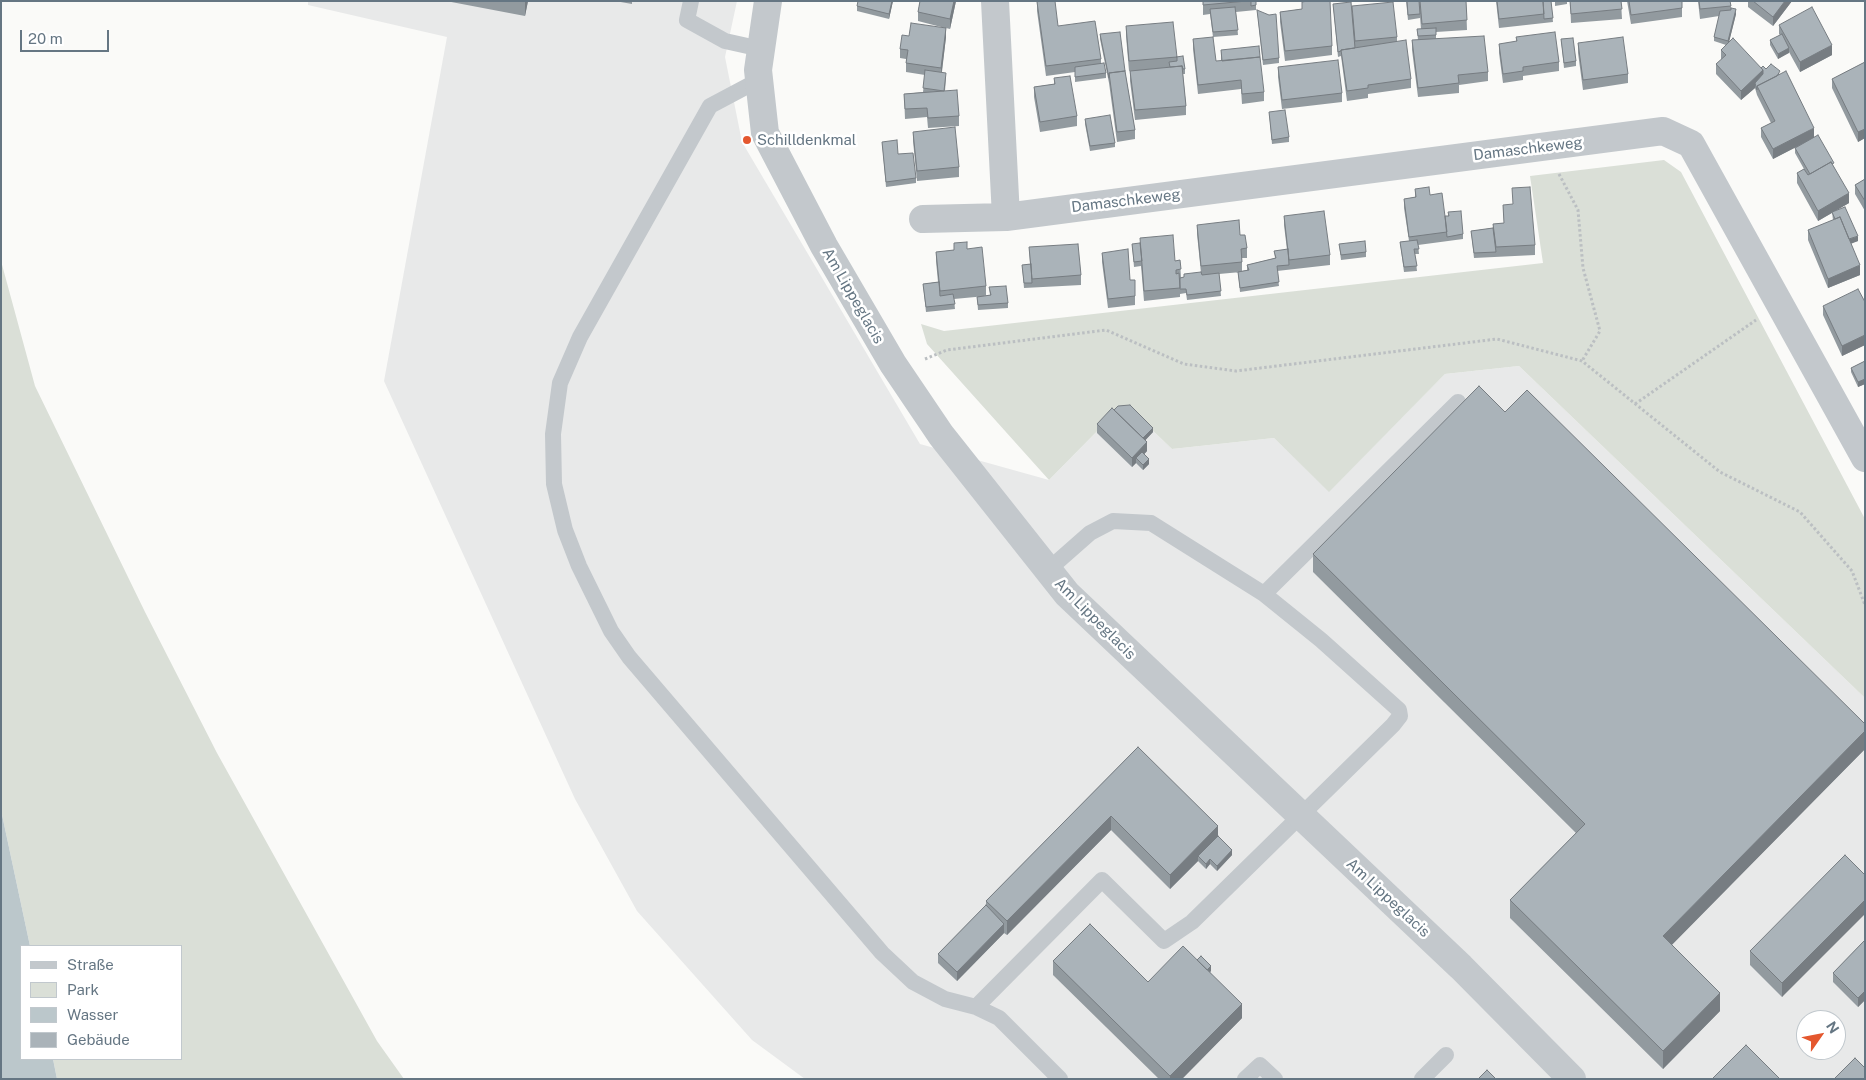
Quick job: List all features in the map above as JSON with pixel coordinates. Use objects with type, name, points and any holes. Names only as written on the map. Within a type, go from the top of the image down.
[{"type":"street","name":"Am Lippeglacis","points":[[768,1],[761,49],[759,80],[766,133],[824,246],[893,364],[941,436],[1067,594],[1461,967],[1572,1079]]},
{"type":"street","points":[[995,1],[1006,217]]},
{"type":"street","name":"Damaschkeweg","points":[[923,219],[1006,217],[1663,131],[1691,144],[1865,458]]},
{"type":"lane","points":[[691,1],[687,20],[726,41],[761,49]]},
{"type":"lane","points":[[759,80],[710,106],[580,337],[560,383],[553,434],[554,484],[565,530],[579,566],[611,631],[629,657],[882,953],[913,982],[946,999],[976,1007],[999,1018],[1060,1079]]},
{"type":"lane","points":[[1264,594],[1458,402]]},
{"type":"lane","points":[[976,1007],[1102,880],[1164,940],[1192,922],[1393,726],[1400,716],[1399,710],[1322,640],[1264,594],[1151,523],[1113,520],[1090,533],[1048,570]]},
{"type":"lane","points":[[1422,1079],[1446,1055]]},
{"type":"lane","points":[[1245,1079],[1260,1065],[1275,1079]]},
{"type":"path","points":[[1544,146],[1578,210],[1583,268],[1600,331],[1582,361]]},
{"type":"path","points":[[1635,404],[1756,320]]},
{"type":"path","points":[[893,364],[916,362],[947,350],[1106,330],[1184,364],[1236,371],[1497,339],[1582,361],[1720,472],[1800,512],[1852,571],[1865,605]]},
{"type":"shaded area","points":[[308,1],[737,1],[725,57],[742,142],[920,444],[1049,480],[1119,409],[1129,408],[1172,449],[1274,438],[1329,491],[1445,374],[1519,366],[1865,698],[1865,1079],[805,1079],[752,1040],[637,911],[575,799],[384,381],[447,37],[308,5]]},
{"type":"green space","points":[[1664,160],[1681,172],[1865,519],[1865,698],[1519,366],[1445,374],[1329,492],[1274,438],[1172,449],[1129,408],[1119,409],[1049,480],[927,344],[921,324],[944,331],[1543,263],[1530,176]]},
{"type":"green space","points":[[1,261],[35,386],[145,612],[217,753],[377,1041],[404,1079],[57,1079],[53,1060],[182,1060],[182,945],[30,945],[1,810]]},
{"type":"water","points":[[1,810],[30,945],[20,945],[20,1060],[53,1060],[57,1079],[1,1079]]},
{"type":"building","points":[[858,1],[892,1],[889,14],[857,6]]},
{"type":"building","points":[[920,1],[954,1],[950,19],[918,12]]},
{"type":"building","points":[[1055,1],[1058,26],[1095,21],[1101,59],[1046,66],[1037,2]]},
{"type":"building","points":[[1203,1],[1247,1],[1203,5]]},
{"type":"building","points":[[1251,1],[1256,1],[1256,5],[1251,6]]},
{"type":"building","points":[[1330,1],[1332,46],[1285,51],[1280,12],[1302,9],[1302,2]]},
{"type":"building","points":[[1407,1],[1419,1],[1420,14],[1408,15]]},
{"type":"building","points":[[1420,1],[1466,1],[1467,20],[1422,24]]},
{"type":"building","points":[[1497,1],[1543,1],[1544,14],[1499,19]]},
{"type":"building","points":[[1543,1],[1551,1],[1553,18],[1544,19]]},
{"type":"building","points":[[1570,1],[1621,1],[1622,9],[1571,14]]},
{"type":"building","points":[[1629,1],[1682,1],[1682,8],[1631,15]]},
{"type":"building","points":[[1699,1],[1730,1],[1731,6],[1700,9]]},
{"type":"building","points":[[1753,1],[1785,1],[1773,17]]},
{"type":"building","points":[[1351,2],[1355,48],[1338,52],[1333,4]]},
{"type":"building","points":[[1393,2],[1397,37],[1355,41],[1352,6]]},
{"type":"building","points":[[1235,7],[1238,30],[1213,32],[1210,9]]},
{"type":"building","points":[[1812,7],[1832,45],[1800,62],[1779,25]]},
{"type":"building","points":[[1731,8],[1736,9],[1728,41],[1714,37],[1720,11],[1731,10]]},
{"type":"building","points":[[1257,10],[1269,15],[1276,14],[1279,58],[1263,60]]},
{"type":"building","points":[[1173,22],[1177,57],[1129,61],[1126,26]]},
{"type":"building","points":[[911,23],[946,28],[941,68],[906,63],[908,50],[900,49],[902,35],[909,36]]},
{"type":"building","points":[[1436,28],[1436,35],[1418,36],[1417,29]]},
{"type":"building","points":[[1120,32],[1125,71],[1109,73],[1109,78],[1100,34]]},
{"type":"building","points":[[1555,32],[1559,62],[1523,67],[1523,71],[1503,74],[1499,44],[1517,41],[1516,37]]},
{"type":"building","points":[[1782,34],[1789,48],[1778,54],[1770,40]]},
{"type":"building","points":[[1484,36],[1488,72],[1458,75],[1459,83],[1418,88],[1412,40]]},
{"type":"building","points":[[1213,37],[1216,61],[1260,57],[1264,92],[1242,94],[1241,80],[1198,85],[1193,39]]},
{"type":"building","points":[[1623,37],[1628,74],[1583,80],[1578,43]]},
{"type":"building","points":[[1573,38],[1576,61],[1564,63],[1561,39]]},
{"type":"building","points":[[1733,38],[1763,70],[1741,91],[1716,64],[1726,55],[1721,50]]},
{"type":"building","points":[[1406,40],[1411,79],[1368,85],[1368,88],[1347,91],[1341,50]]},
{"type":"building","points":[[1259,46],[1260,57],[1222,61],[1221,50]]},
{"type":"building","points":[[1183,56],[1185,69],[1182,66],[1170,67],[1169,62],[1177,61],[1176,57]]},
{"type":"building","points":[[1338,60],[1342,93],[1282,100],[1278,67]]},
{"type":"building","points":[[1865,62],[1865,129],[1858,132],[1832,79]]},
{"type":"building","points":[[1104,63],[1106,73],[1075,77],[1075,67]]},
{"type":"building","points":[[1771,64],[1780,71],[1777,76],[1757,86],[1757,90],[1755,83],[1763,74],[1761,68],[1763,66],[1766,69]]},
{"type":"building","points":[[1182,66],[1186,106],[1135,110],[1130,71]]},
{"type":"building","points":[[925,70],[946,73],[944,91],[923,88]]},
{"type":"building","points":[[1125,71],[1135,130],[1117,132],[1109,73]]},
{"type":"building","points":[[1786,71],[1814,128],[1773,149],[1761,128],[1775,121],[1757,86]]},
{"type":"building","points":[[1070,76],[1077,116],[1040,122],[1034,87],[1055,84],[1054,78]]},
{"type":"building","points":[[957,90],[959,116],[928,118],[927,108],[905,109],[904,94]]},
{"type":"building","points":[[1285,110],[1289,137],[1272,140],[1269,112]]},
{"type":"building","points":[[1110,115],[1115,143],[1090,146],[1085,119]]},
{"type":"building","points":[[955,127],[959,167],[917,171],[913,132]]},
{"type":"building","points":[[1818,135],[1834,163],[1832,164],[1831,162],[1810,174],[1795,148]]},
{"type":"building","points":[[897,140],[898,154],[913,153],[916,178],[886,182],[882,142]]},
{"type":"building","points":[[1831,162],[1849,193],[1818,211],[1797,173],[1804,169],[1808,175]]},
{"type":"building","points":[[1865,179],[1865,201],[1855,185]]},
{"type":"building","points":[[1429,187],[1430,195],[1442,193],[1447,232],[1409,237],[1404,199],[1416,197],[1415,189]]},
{"type":"building","points":[[1530,187],[1535,245],[1496,247],[1493,224],[1504,223],[1503,205],[1513,204],[1512,188]]},
{"type":"building","points":[[1845,207],[1858,236],[1849,239],[1840,217],[1835,219],[1832,212]]},
{"type":"building","points":[[1324,211],[1330,255],[1289,260],[1284,216]]},
{"type":"building","points":[[1461,211],[1463,234],[1447,237],[1445,216],[1449,216],[1448,212]]},
{"type":"building","points":[[1840,217],[1860,265],[1828,279],[1808,230]]},
{"type":"building","points":[[1239,220],[1240,235],[1245,235],[1247,248],[1241,249],[1242,262],[1201,266],[1197,225]]},
{"type":"building","points":[[1493,228],[1496,252],[1474,253],[1471,231]]},
{"type":"building","points":[[1173,235],[1175,261],[1180,260],[1181,269],[1176,270],[1176,274],[1179,273],[1180,288],[1144,291],[1140,238]]},
{"type":"building","points":[[1417,240],[1419,249],[1414,249],[1417,266],[1404,267],[1400,242]]},
{"type":"building","points":[[1365,241],[1366,252],[1341,255],[1339,244]]},
{"type":"building","points":[[967,242],[967,249],[982,247],[986,286],[940,291],[936,252],[954,250],[954,243]]},
{"type":"building","points":[[1140,243],[1142,261],[1134,262],[1132,244]]},
{"type":"building","points":[[1078,244],[1081,275],[1032,279],[1029,247]]},
{"type":"building","points":[[1128,249],[1130,280],[1135,280],[1135,296],[1108,299],[1102,253]]},
{"type":"building","points":[[1288,249],[1289,265],[1277,266],[1279,282],[1240,288],[1238,272],[1249,270],[1247,265],[1276,258],[1274,251]]},
{"type":"building","points":[[1031,264],[1032,283],[1024,283],[1022,265]]},
{"type":"building","points":[[1201,272],[1202,275],[1219,273],[1221,291],[1187,295],[1186,289],[1180,289],[1180,278],[1184,277],[1184,274]]},
{"type":"building","points":[[939,282],[940,296],[953,294],[955,304],[926,307],[923,284]]},
{"type":"building","points":[[1006,286],[1008,303],[978,305],[977,297],[991,295],[989,287]]},
{"type":"building","points":[[1858,289],[1865,302],[1865,335],[1842,346],[1823,306]]},
{"type":"building","points":[[1865,361],[1865,379],[1858,382],[1851,368]]},
{"type":"building","points":[[1479,386],[1505,412],[1527,390],[1865,724],[1865,731],[1663,936],[1720,993],[1663,1051],[1510,900],[1585,824],[1313,554]]},
{"type":"building","points":[[1130,405],[1153,428],[1143,438],[1114,410],[1118,406]]},
{"type":"building","points":[[1112,408],[1147,442],[1132,458],[1097,424]]},
{"type":"building","points":[[1142,452],[1149,459],[1143,465],[1136,458]]},
{"type":"building","points":[[1138,747],[1218,826],[1170,875],[1111,816],[1007,921],[986,901]]},
{"type":"building","points":[[1218,836],[1232,850],[1217,866],[1210,859],[1206,864],[1198,856]]},
{"type":"building","points":[[1845,855],[1865,875],[1865,900],[1782,983],[1750,951]]},
{"type":"building","points":[[986,905],[1004,924],[957,972],[938,954]]},
{"type":"building","points":[[1090,924],[1148,982],[1183,946],[1242,1004],[1170,1076],[1053,961]]},
{"type":"building","points":[[1865,940],[1865,991],[1858,998],[1833,973]]},
{"type":"building","points":[[1201,956],[1211,966],[1207,970],[1197,960]]},
{"type":"building","points":[[1746,1045],[1780,1079],[1712,1079]]},
{"type":"building","points":[[1855,1058],[1865,1068],[1865,1079],[1834,1079]]},
{"type":"building","points":[[1487,1070],[1496,1079],[1478,1079]]},
{"type":"place","name":"Schilldenkmal","points":[[747,140]]}]
